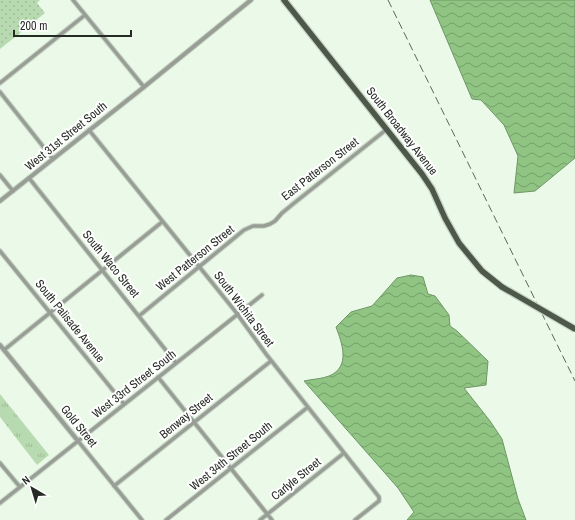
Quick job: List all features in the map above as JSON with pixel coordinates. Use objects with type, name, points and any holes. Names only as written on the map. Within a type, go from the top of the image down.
[{"type":"main road","name":"South Broadway Avenue","points":[[284,0],[426,179],[459,243],[482,271],[502,287],[575,329]]},
{"type":"street","points":[[73,0],[144,87]]},
{"type":"street","name":"West 31st Street South","points":[[0,201],[144,87],[250,0]]},
{"type":"street","points":[[0,83],[85,15]]},
{"type":"street","points":[[0,92],[53,159]]},
{"type":"street","name":"East Patterson Street","points":[[267,226],[387,129]]},
{"type":"street","name":"South Wichita Street","points":[[89,130],[237,315],[271,361],[378,496],[379,501],[354,520]]},
{"type":"street","points":[[0,176],[13,191]]},
{"type":"street","name":"South Waco Street","points":[[29,178],[176,363]]},
{"type":"street","points":[[4,350],[162,222]]},
{"type":"street","name":"West Patterson Street","points":[[139,316],[244,230],[253,226],[267,226]]},
{"type":"street","name":"South Palisade Avenue","points":[[0,251],[124,404]]},
{"type":"street","name":"West 33rd Street South","points":[[0,503],[262,295]]},
{"type":"street","name":"Gold Street","points":[[0,345],[142,520]]},
{"type":"street","name":"Benway Street","points":[[114,486],[271,361]]},
{"type":"street","points":[[158,378],[272,520]]},
{"type":"street","name":"West 34th Street South","points":[[166,520],[308,407]]},
{"type":"street","name":"Carlyle Street","points":[[260,520],[344,453]]},
{"type":"street","points":[[0,463],[20,487]]},
{"type":"green space","points":[[0,0],[40,0],[37,3],[45,13],[0,49]]},
{"type":"green space","points":[[0,394],[49,455],[37,465],[0,417]]},
{"type":"water","points":[[430,0],[575,0],[575,158],[535,191],[514,193],[518,156],[504,125],[481,100],[472,99]]},
{"type":"water","points":[[411,275],[423,277],[428,294],[435,296],[449,315],[450,326],[488,361],[486,385],[464,388],[502,439],[518,499],[526,520],[407,520],[414,512],[398,488],[304,381],[326,377],[336,372],[340,367],[343,354],[341,340],[336,327],[351,312],[372,306],[397,278]]},
{"type":"railway","points":[[388,0],[575,381]]}]
